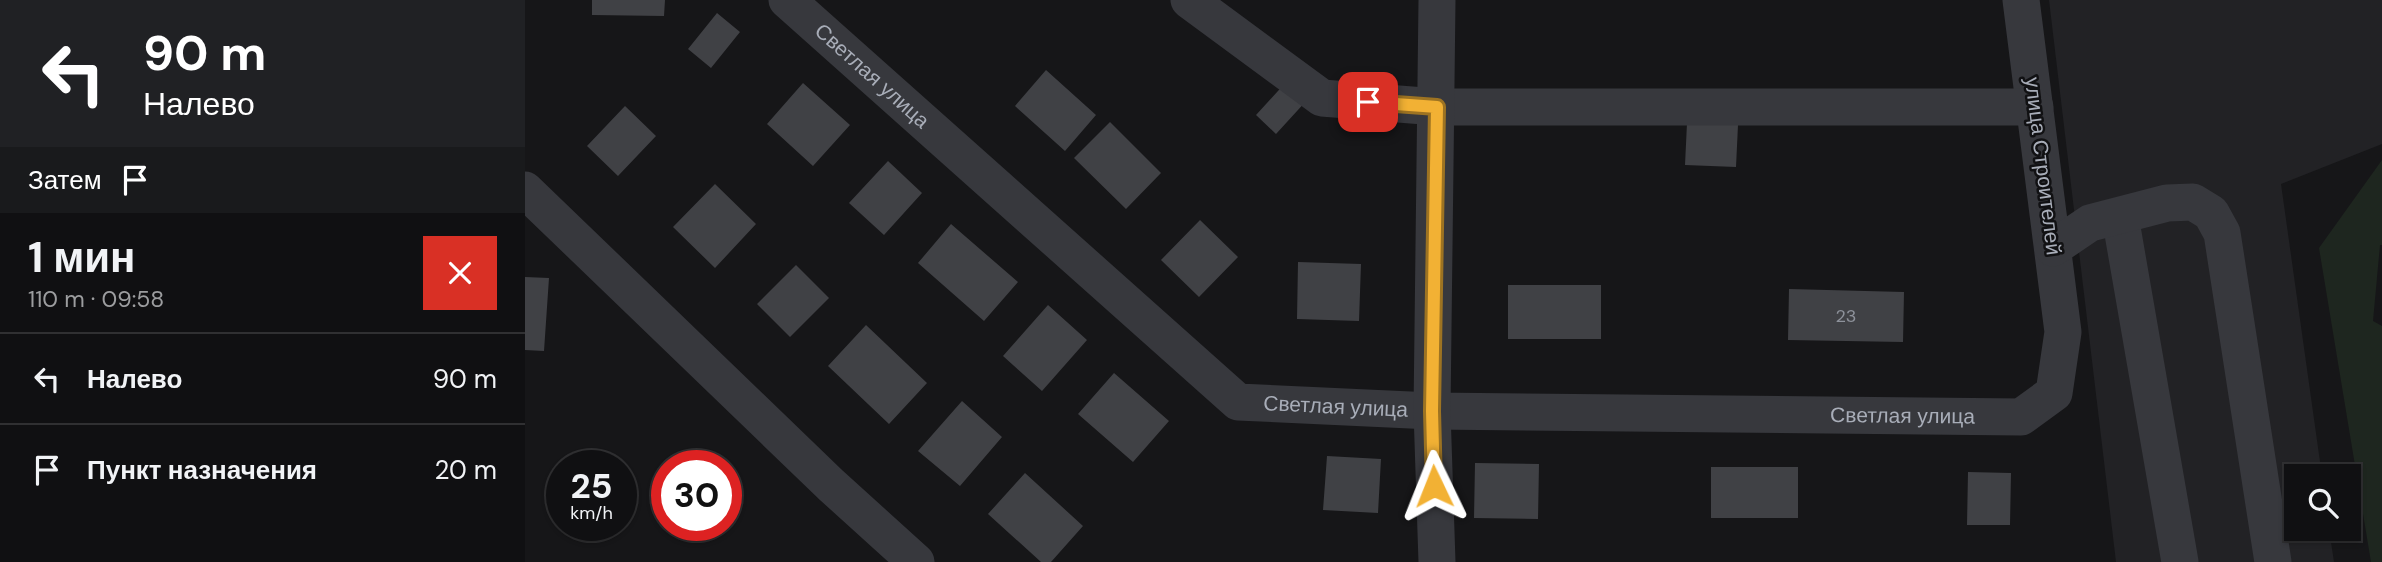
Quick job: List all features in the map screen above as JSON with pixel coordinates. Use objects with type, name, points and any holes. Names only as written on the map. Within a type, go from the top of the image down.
[{"type":"street","name":"Светлая улица","points":[[786,0],[1238,402],[1432,411],[2021,417],[2054,393],[2063,332]]},
{"type":"street","points":[[1189,0],[1322,98],[1437,107],[2035,107]]},
{"type":"street","points":[[1437,0],[1432,411],[1437,562]]},
{"type":"street","name":"улица Строителей","points":[[2021,0],[2063,332]]},
{"type":"street","points":[[2053,248],[2090,223],[2167,202],[2193,202],[2211,213],[2221,233],[2273,562]]},
{"type":"street","points":[[532,210],[916,562]]},
{"type":"street","points":[[2120,216],[2180,562]]},
{"type":"shaded area","points":[[2049,0],[2382,0],[2382,144],[2281,184],[2320,464],[2284,464],[2284,541],[2331,541],[2334,562],[2116,562]]},
{"type":"shaded area","points":[[2382,160],[2382,245],[2373,321],[2382,326],[2382,562],[2371,562],[2361,502],[2361,464],[2355,464],[2319,248]]},
{"type":"building","points":[[592,0],[665,0],[664,16],[592,15]]},
{"type":"building","points":[[717,13],[740,32],[711,68],[688,49]]},
{"type":"building","points":[[1046,70],[1096,115],[1065,151],[1015,106]]},
{"type":"building","points":[[1288,80],[1308,99],[1276,134],[1256,115]]},
{"type":"building","points":[[803,83],[850,125],[813,166],[767,124]]},
{"type":"building","points":[[625,106],[656,136],[618,176],[587,146]]},
{"type":"building","points":[[1110,122],[1161,173],[1126,209],[1074,158]]},
{"type":"building","points":[[1687,123],[1738,125],[1736,167],[1685,165]]},
{"type":"building","points":[[888,161],[922,193],[884,235],[849,203]]},
{"type":"building","points":[[715,184],[756,224],[715,268],[673,227]]},
{"type":"building","points":[[1200,220],[1238,257],[1199,297],[1161,260]]},
{"type":"building","points":[[951,224],[1018,282],[984,321],[918,263]]},
{"type":"building","points":[[1298,262],[1361,264],[1359,321],[1297,319]]},
{"type":"building","points":[[796,265],[829,298],[790,337],[757,304]]},
{"type":"building","points":[[525,277],[549,278],[544,351],[525,350]]},
{"type":"building","points":[[1508,285],[1601,285],[1601,339],[1508,339]]},
{"type":"building","points":[[1789,289],[1904,292],[1903,342],[1788,340]]},
{"type":"building","points":[[1048,305],[1087,340],[1042,391],[1003,356]]},
{"type":"building","points":[[866,325],[927,383],[889,424],[828,366]]},
{"type":"building","points":[[1114,373],[1169,421],[1133,462],[1078,414]]},
{"type":"building","points":[[962,401],[1002,437],[960,486],[918,451]]},
{"type":"building","points":[[1327,456],[1381,459],[1378,513],[1323,510]]},
{"type":"building","points":[[1475,463],[1539,464],[1538,519],[1474,518]]},
{"type":"building","points":[[1711,467],[1798,467],[1798,518],[1711,518]]},
{"type":"building","points":[[1968,472],[2011,473],[2010,525],[1967,525]]},
{"type":"building","points":[[1025,473],[1083,526],[1051,562],[1041,562],[988,514]]},
{"type":"route","points":[[1368,102],[1437,107],[1432,411],[1434,486]]}]
